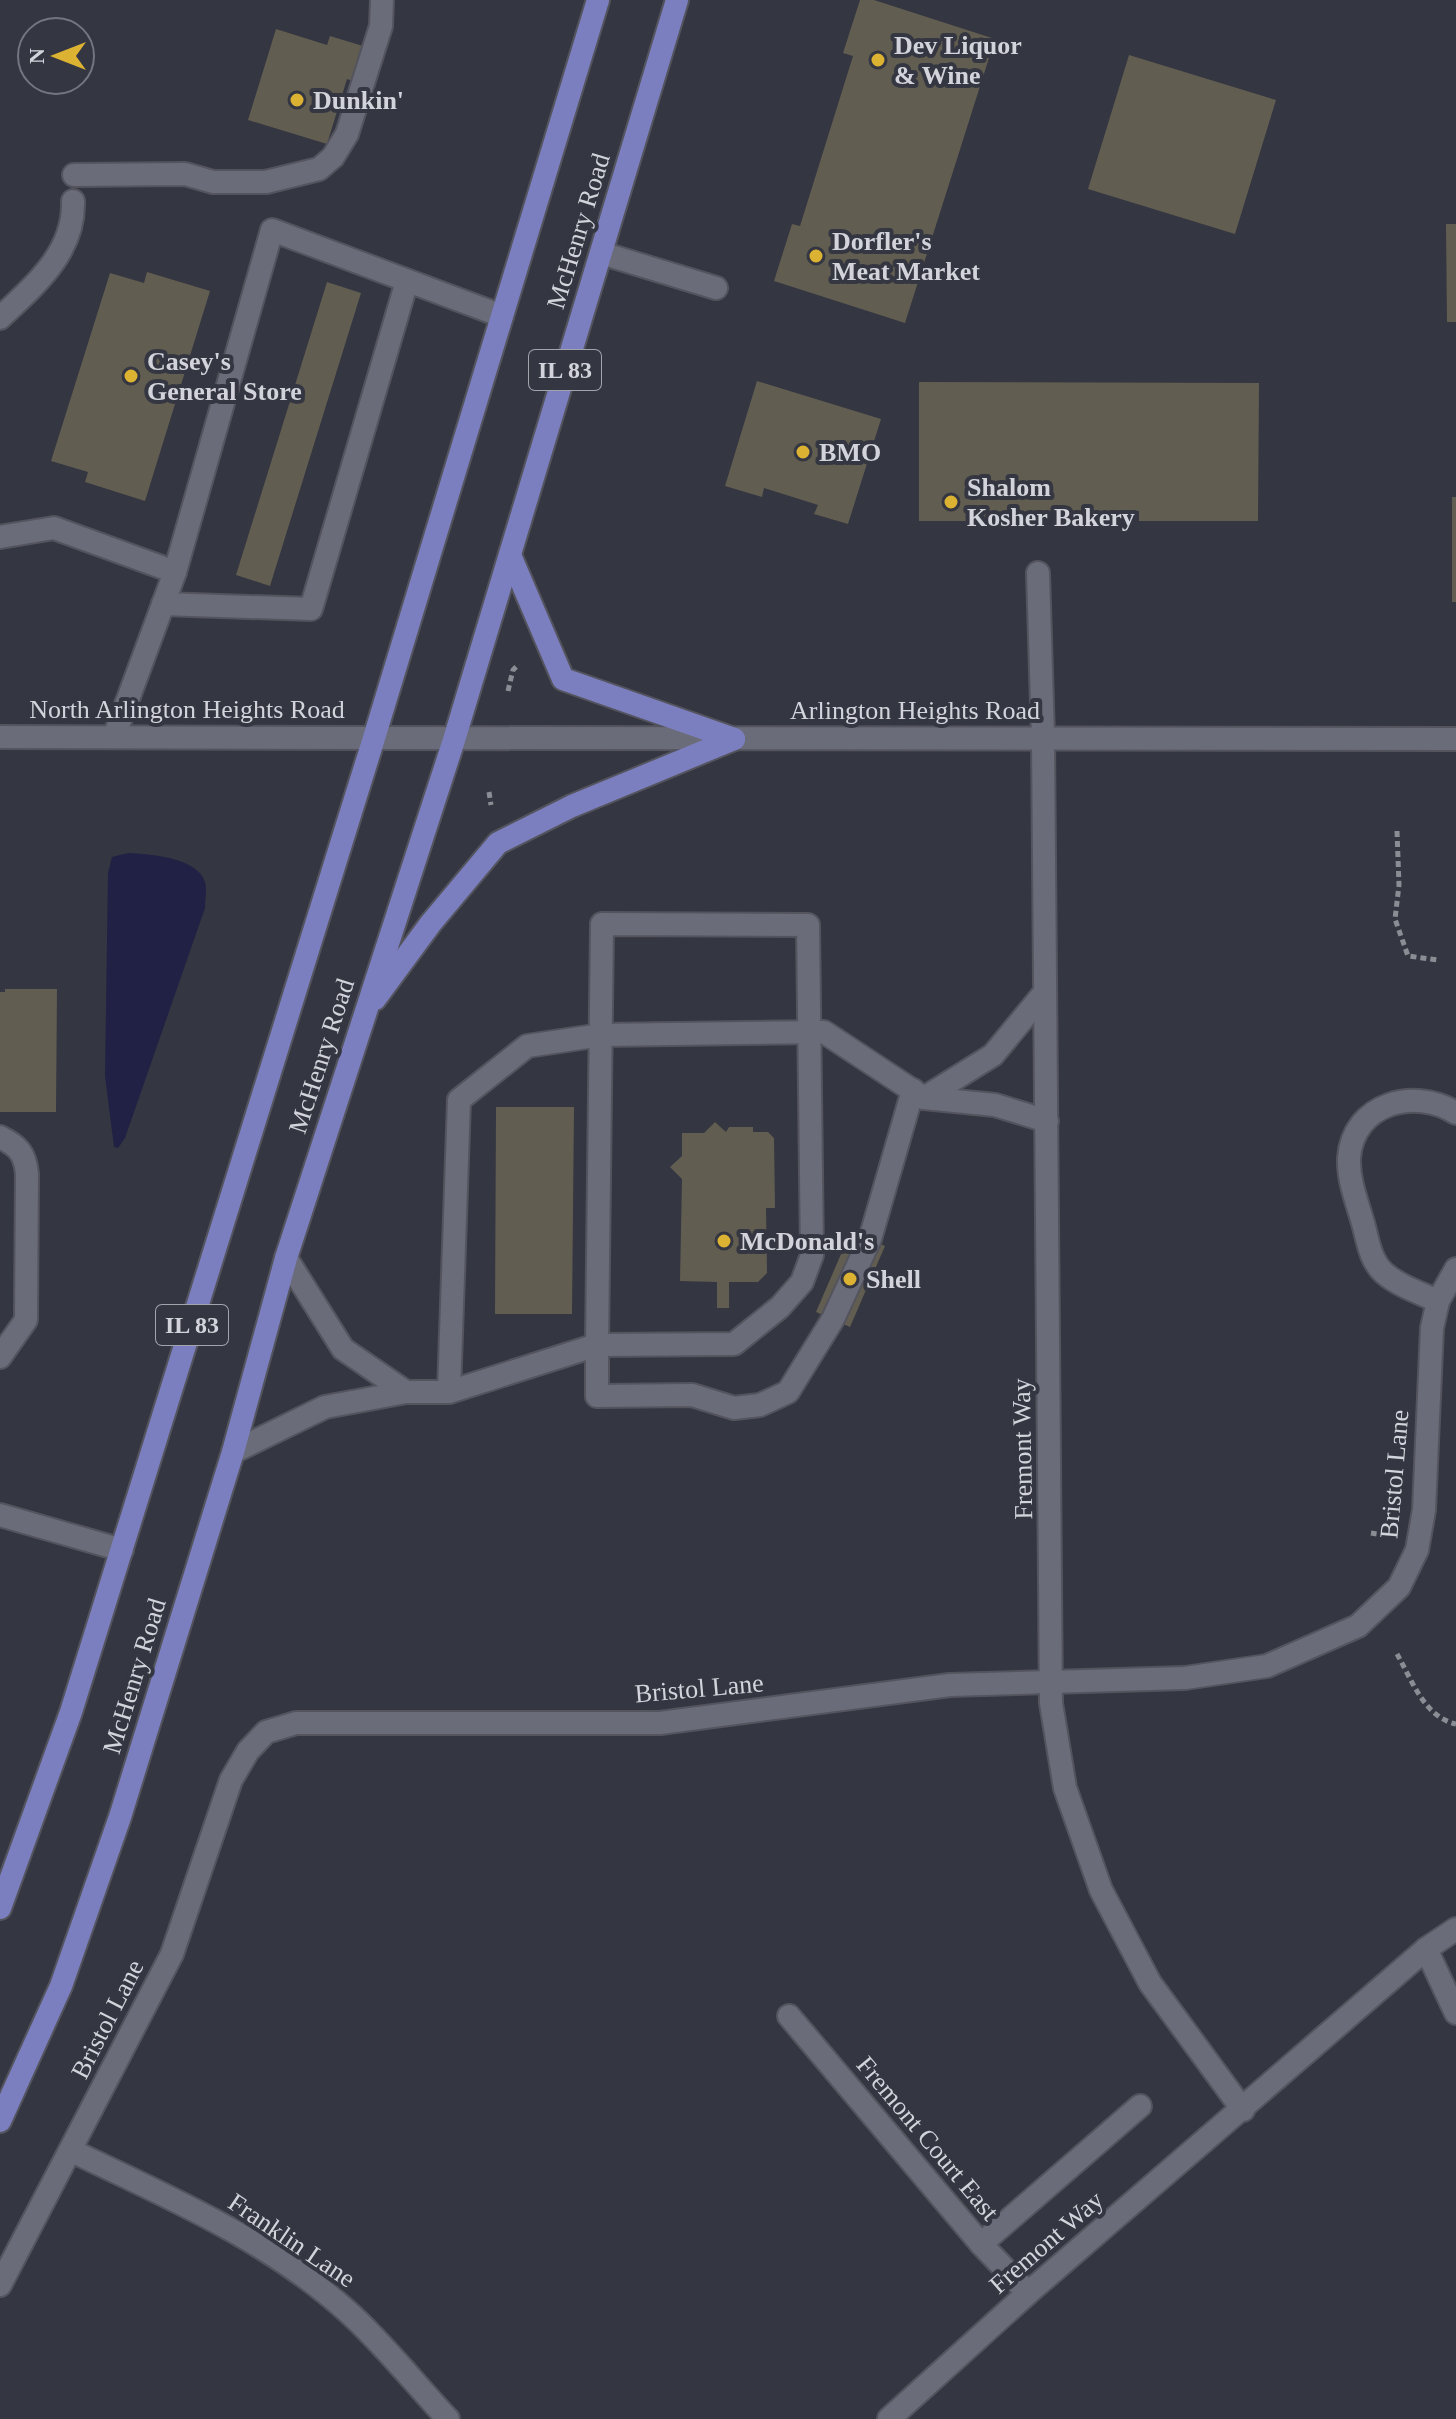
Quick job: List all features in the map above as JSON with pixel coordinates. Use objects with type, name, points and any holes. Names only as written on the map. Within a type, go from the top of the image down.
[{"type":"main road","name":"McHenry Road","points":[[0,1908],[71,1712],[122,1550],[374,738],[598,0]]},
{"type":"main road","name":"McHenry Road","points":[[0,2121],[17,2090],[66,1972],[120,1817],[233,1452],[286,1258],[454,740],[677,0]]},
{"type":"main road","points":[[510,555],[563,679],[734,739]]},
{"type":"main road","points":[[362,1016],[431,923],[498,843],[572,806],[734,739]]},
{"type":"street","points":[[74,175],[185,174],[213,182],[266,182],[319,169],[333,157],[347,134],[381,26],[382,0]]},
{"type":"street","points":[[0,318],[58,259],[74,219],[73,201]]},
{"type":"street","points":[[114,737],[175,572],[272,230],[502,316]]},
{"type":"street","points":[[601,253],[716,288]]},
{"type":"street","points":[[163,604],[311,609],[407,281]]},
{"type":"street","points":[[0,537],[54,528],[175,572]]},
{"type":"street","name":"Fremont Way","points":[[1038,573],[1043,737],[1051,1703],[1065,1788],[1101,1890],[1150,1983],[1243,2110]]},
{"type":"street","name":"North Arlington Heights Road","points":[[0,737],[374,738]]},
{"type":"street","name":"Arlington Heights Road","points":[[374,738],[1456,739]]},
{"type":"street","points":[[233,1452],[325,1407],[406,1392],[449,1392],[597,1345],[734,1344],[780,1307],[802,1282],[812,1255],[808,925],[602,924],[597,1345],[597,1396],[692,1395],[734,1408],[760,1405],[788,1392],[833,1319],[870,1239],[919,1094],[993,1055],[1045,992]]},
{"type":"street","points":[[449,1392],[459,1100],[527,1046],[601,1035],[824,1032],[919,1094],[995,1105],[1047,1121]]},
{"type":"street","points":[[1438,1301],[1397,1282],[1373,1259],[1350,1178],[1349,1156],[1361,1125],[1392,1103],[1426,1099],[1456,1113]]},
{"type":"street","points":[[0,1137],[17,1146],[25,1158],[26,1320],[0,1357]]},
{"type":"street","points":[[286,1258],[343,1349],[406,1392]]},
{"type":"street","name":"Bristol Lane","points":[[0,2285],[172,1954],[231,1780],[248,1751],[266,1732],[296,1723],[660,1723],[950,1685],[1052,1679],[1185,1678],[1267,1666],[1358,1626],[1399,1587],[1417,1550],[1424,1510],[1430,1349],[1438,1301],[1456,1269]]},
{"type":"street","points":[[0,1515],[122,1550]]},
{"type":"street","name":"Fremont Way","points":[[889,2419],[1028,2293],[1426,1949],[1456,1929]]},
{"type":"street","points":[[1426,1949],[1456,2013]]},
{"type":"street","name":"Fremont Court East","points":[[789,2016],[981,2244],[1028,2293]]},
{"type":"street","points":[[981,2244],[1140,2106]]},
{"type":"street","name":"Franklin Lane","points":[[72,2151],[216,2220],[283,2262],[348,2312],[448,2419]]},
{"type":"path","points":[[508,691],[513,670],[519,664]]},
{"type":"path","points":[[489,792],[491,805]]},
{"type":"path","points":[[1397,831],[1399,885],[1395,919],[1408,956],[1438,960]]},
{"type":"path","points":[[1397,1654],[1429,1710],[1445,1722],[1456,1724]]},
{"type":"shaded area","points":[[128,853],[183,862],[200,874],[206,891],[205,908],[125,1138],[118,1148],[114,1147],[105,1076],[108,873],[112,857]]},
{"type":"building","points":[[860,0],[874,0],[995,39],[905,323],[774,281],[792,224],[800,226],[853,56],[843,53]]},
{"type":"building","name":"Dunkin'","points":[[276,29],[327,45],[330,36],[363,46],[352,81],[347,79],[327,144],[248,120]]},
{"type":"building","points":[[1129,55],[1276,100],[1235,234],[1088,189]]},
{"type":"building","points":[[1446,224],[1456,224],[1456,322],[1447,322]]},
{"type":"building","name":"Casey's General Store","points":[[147,272],[210,291],[145,501],[85,482],[88,472],[51,461],[110,273],[144,283]]},
{"type":"building","name":"Casey's General Store","points":[[327,282],[361,293],[270,586],[236,575]]},
{"type":"building","name":"BMO","points":[[757,381],[881,419],[848,524],[814,514],[818,505],[764,488],[762,497],[725,486]]},
{"type":"building","points":[[919,382],[1259,383],[1258,521],[1139,521],[1139,511],[1027,511],[1027,521],[919,521]]},
{"type":"building","points":[[1452,497],[1456,497],[1456,602],[1452,602]]},
{"type":"building","points":[[5,989],[57,989],[56,1112],[0,1112],[0,992],[5,992]]},
{"type":"building","points":[[496,1107],[574,1107],[572,1314],[495,1314]]},
{"type":"building","name":"McDonald's","points":[[715,1122],[726,1132],[729,1127],[753,1127],[753,1132],[768,1132],[774,1138],[775,1208],[766,1208],[767,1273],[758,1282],[729,1282],[729,1308],[717,1308],[717,1282],[680,1281],[682,1179],[670,1167],[682,1156],[682,1133],[704,1133]]},
{"type":"building","name":"Shell","points":[[851,1231],[885,1246],[850,1327],[816,1312]]},
{"type":"place","name":"Dev Liquor & Wine","points":[[878,60]]},
{"type":"place","name":"Dunkin'","points":[[297,100]]},
{"type":"place","name":"Dorfler's Meat Market","points":[[816,256]]},
{"type":"place","name":"Casey's General Store","points":[[131,376]]},
{"type":"place","name":"BMO","points":[[803,452]]},
{"type":"place","name":"Shalom Kosher Bakery","points":[[951,502]]},
{"type":"place","name":"McDonald's","points":[[724,1241]]},
{"type":"place","name":"Shell","points":[[850,1279]]}]
